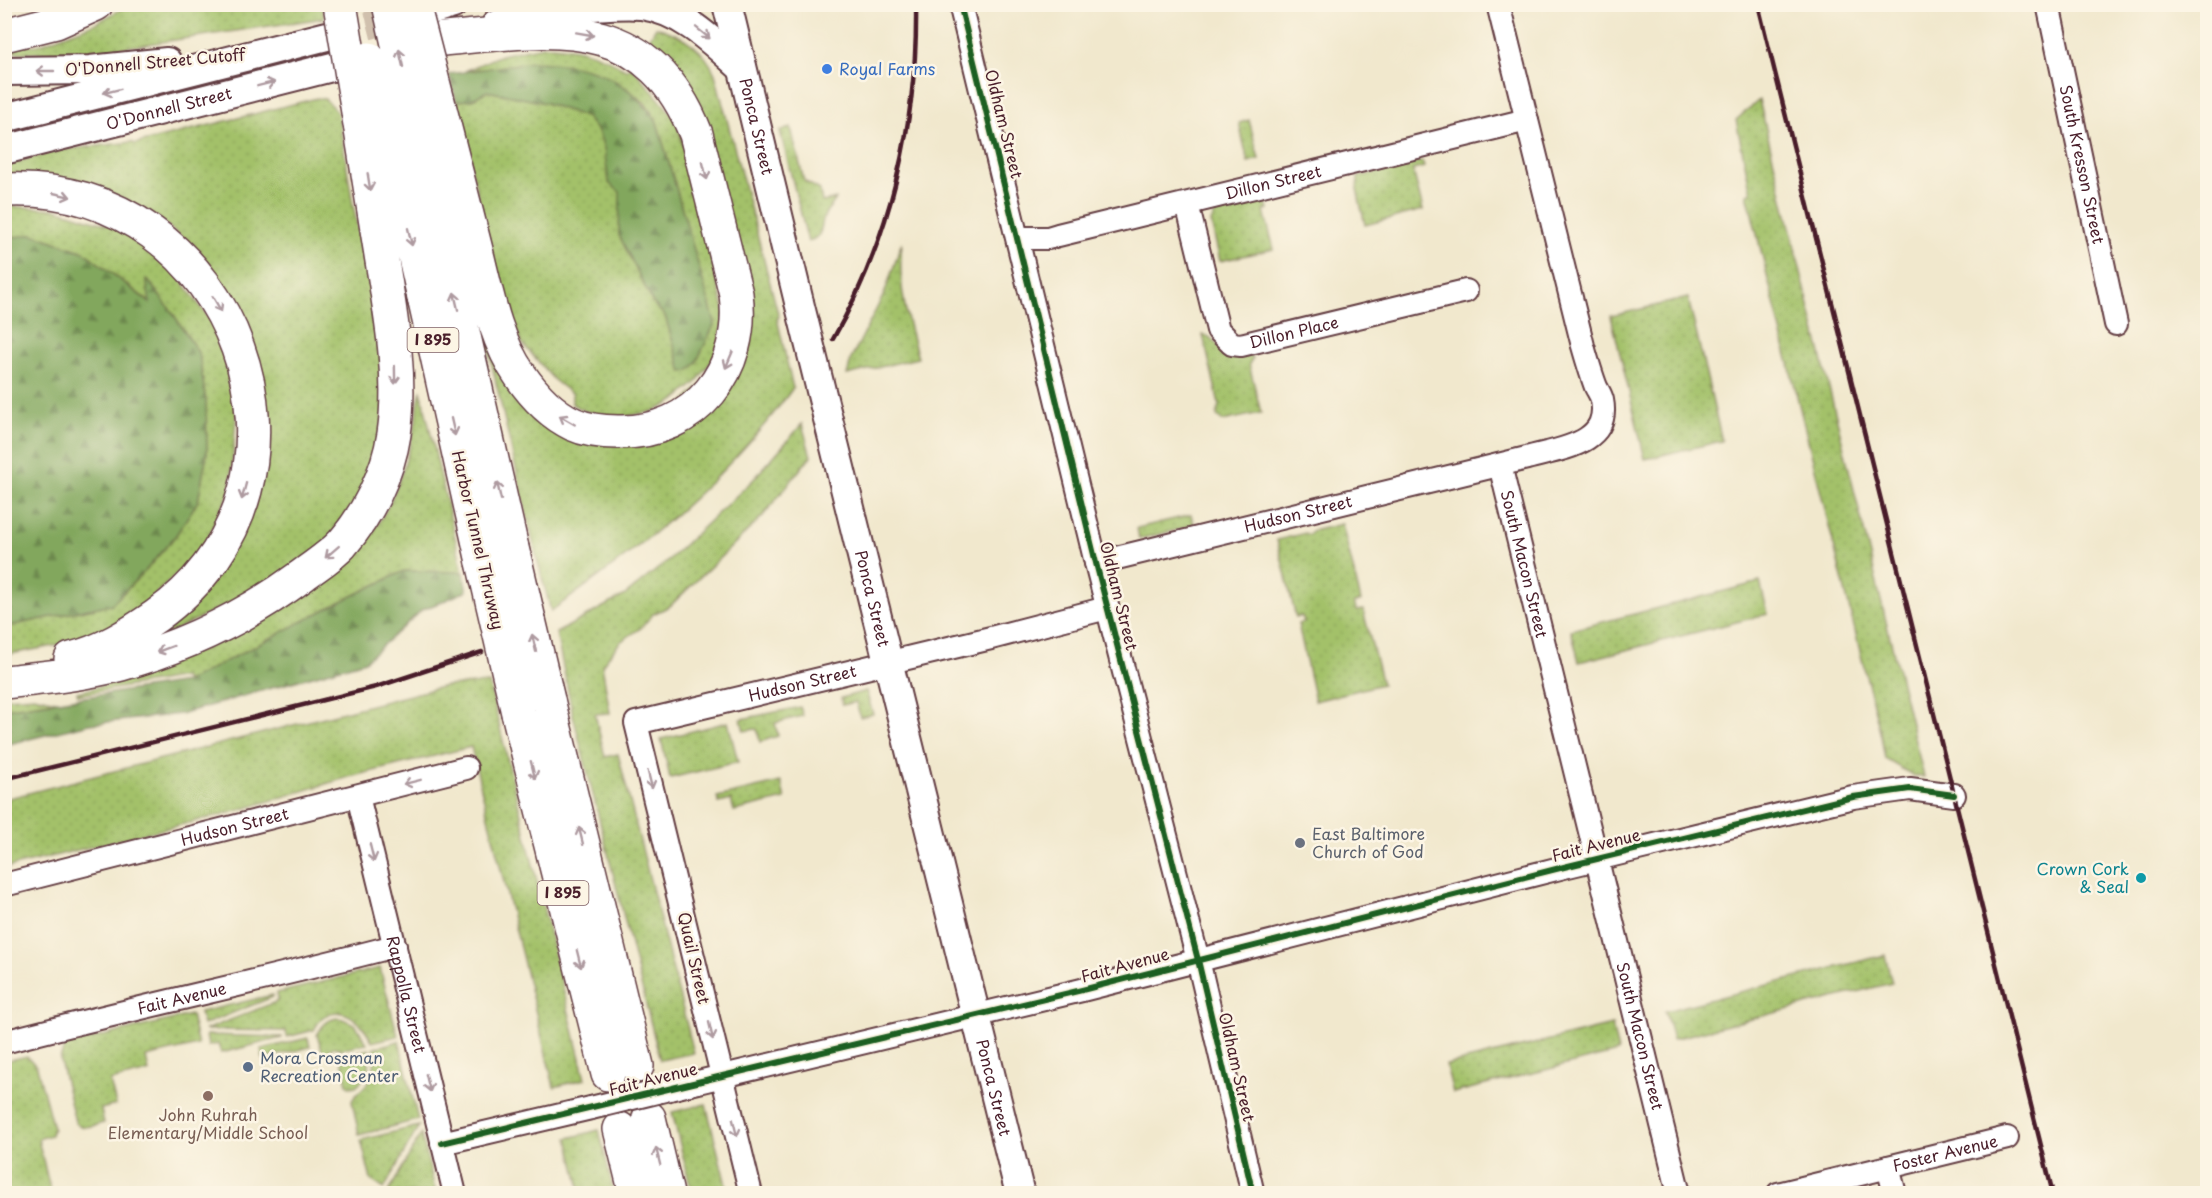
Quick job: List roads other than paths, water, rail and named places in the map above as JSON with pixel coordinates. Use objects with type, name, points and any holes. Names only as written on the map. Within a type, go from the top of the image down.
[{"type":"highway","points":[[4,34],[56,22],[96,4]]},
{"type":"highway","points":[[4,682],[68,675],[121,664],[170,648],[233,620],[262,604],[324,560],[342,544],[368,509],[387,466],[394,435],[396,367],[388,301],[399,114],[436,19],[589,35],[626,47],[660,74],[690,118],[696,134],[736,294],[739,314],[734,349],[729,363],[721,378],[691,411],[677,420],[644,431],[609,432],[576,425],[560,417],[544,404],[520,375],[506,348],[488,299],[399,114],[340,4]]},
{"type":"highway","name":"Harbor Tunnel Thruway","points":[[355,4],[399,114]]},
{"type":"highway","name":"Harbor Tunnel Thruway","points":[[389,4],[399,114],[498,555],[518,713],[622,1070],[548,700],[498,555]]},
{"type":"highway","points":[[4,190],[43,191],[110,209],[140,224],[170,247],[213,295],[229,324],[241,352],[249,382],[253,415],[250,468],[230,531],[215,556],[185,592],[132,633],[84,656],[4,674]]},
{"type":"highway","points":[[636,1194],[635,1123],[668,1194]]},
{"type":"main road","name":"Ponca Street","points":[[727,4],[1020,1194]]},
{"type":"main road","points":[[436,19],[573,6],[641,5],[676,16],[699,29],[742,68]]},
{"type":"main road","name":"O'Donnell Street","points":[[4,118],[327,36]]},
{"type":"main road","name":"O'Donnell Street Cutoff","points":[[4,71],[90,70],[270,51]]},
{"type":"main road","name":"O'Donnell Street","points":[[4,150],[332,67]]},
{"type":"main road","points":[[4,104],[108,124]]},
{"type":"street","name":"Oldham Street","points":[[960,4],[1107,608],[1198,960],[1253,1194]]},
{"type":"street","points":[[1498,4],[1583,346],[1602,399],[1602,416],[1592,436],[1580,443],[1500,465]]},
{"type":"street","name":"South Kresson Street","points":[[2048,4],[2116,324]]},
{"type":"street","name":"Dillon Street","points":[[1018,238],[1048,238],[1527,120]]},
{"type":"street","name":"Dillon Place","points":[[1187,204],[1218,330],[1232,344],[1240,345],[1466,291]]},
{"type":"street","name":"Hudson Street","points":[[1096,563],[1500,465]]},
{"type":"street","name":"South Macon Street","points":[[1500,465],[1679,1194]]},
{"type":"street","name":"Hudson Street","points":[[636,723],[992,638],[1107,608]]},
{"type":"street","name":"Quail Street","points":[[636,723],[751,1194]]},
{"type":"street","name":"Hudson Street","points":[[4,885],[466,768]]},
{"type":"street","name":"Fait Avenue","points":[[442,1143],[975,1016],[1853,796],[1910,789],[1954,795]]},
{"type":"street","name":"Rappolla Street","points":[[358,796],[455,1194]]},
{"type":"street","name":"Fait Avenue","points":[[4,1042],[395,946]]},
{"type":"street","name":"Foster Avenue","points":[[1778,1194],[2007,1138]]},
{"type":"street","points":[[1888,1167],[1895,1194]]},
{"type":"tunnel","points":[[327,36],[413,14]]},
{"type":"railway","points":[[833,339],[871,260],[897,177],[912,91],[916,4]]},
{"type":"railway","points":[[1758,4],[2053,1194]]},
{"type":"railway","points":[[4,779],[376,687],[482,652]]},
{"type":"place","name":"Royal Farms","points":[[827,69]]},
{"type":"place","name":"East Baltimore Church of God","points":[[1300,843]]},
{"type":"place","name":"Crown Cork & Seal","points":[[2141,878]]},
{"type":"place","name":"Mora Crossman Recreation Center","points":[[248,1067]]},
{"type":"place","name":"John Ruhrah Elementary/Middle School","points":[[208,1096]]}]
